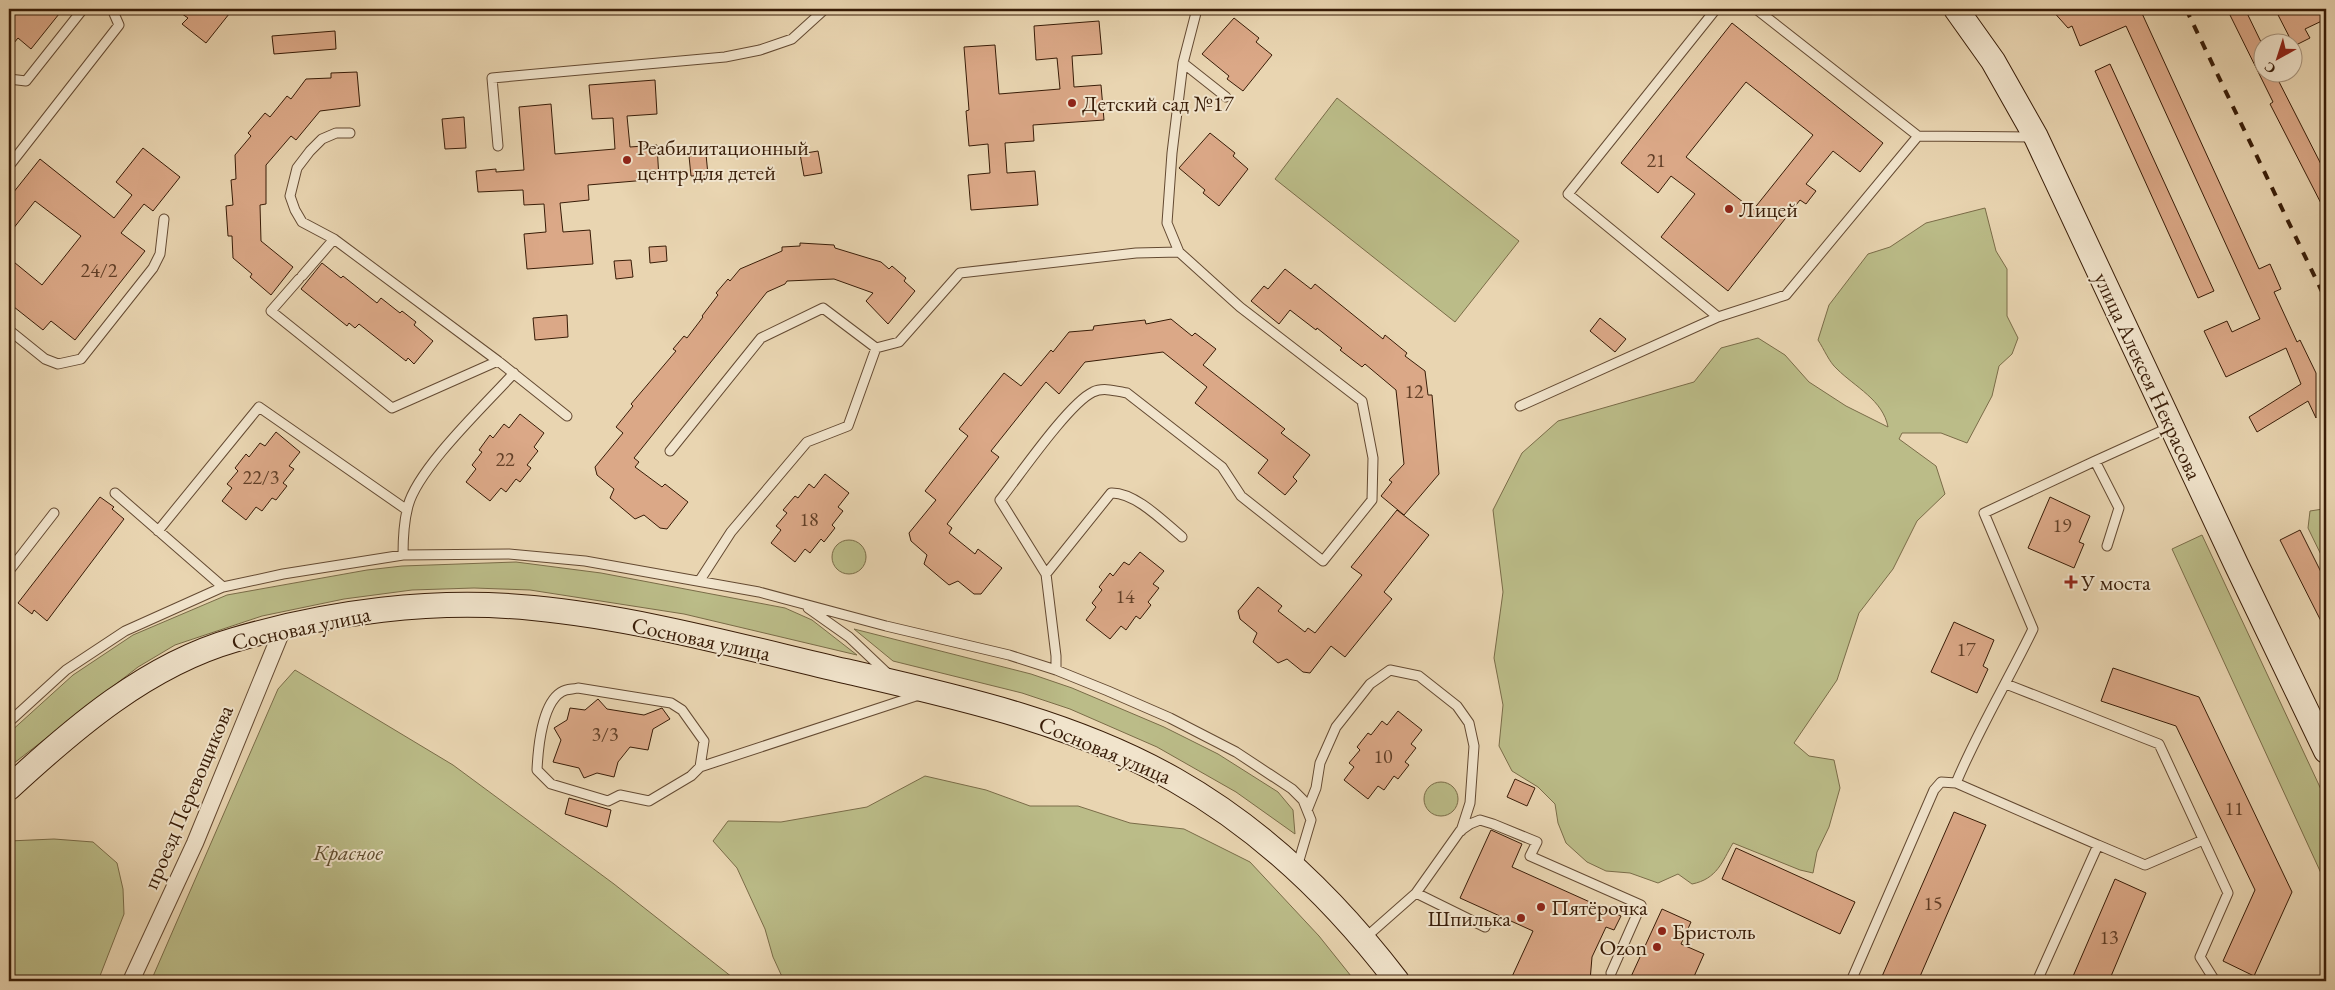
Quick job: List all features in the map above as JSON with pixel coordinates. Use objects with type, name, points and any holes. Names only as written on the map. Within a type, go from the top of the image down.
[{"type":"street","name":"улица Алексея Некрасова","points":[[1956,9],[1993,61],[2036,137],[2326,751]]},
{"type":"street","name":"Сосновая улица","points":[[9,788],[83,724],[149,678],[187,658],[231,640],[334,618],[416,607],[462,604],[532,608],[596,617],[690,635],[897,683],[1040,721],[1098,742],[1138,760],[1175,780],[1246,825],[1296,869],[1364,938],[1398,981]]},
{"type":"street","name":"проезд Перевощикова","points":[[131,981],[194,843],[283,628]]},
{"type":"street","name":"Сосновая улица","points":[[1364,938],[1387,981]]},
{"type":"lane","points":[[9,79],[26,81],[83,9]]},
{"type":"lane","points":[[9,166],[118,25],[112,9]]},
{"type":"lane","points":[[498,146],[492,78],[725,57],[760,50],[792,39],[826,9]]},
{"type":"lane","points":[[1056,670],[1046,574],[1000,500],[1063,419],[1081,400],[1094,392],[1111,390],[1127,393],[1222,467],[1242,496],[1323,561],[1372,500],[1373,458],[1362,401],[1240,307],[1179,252],[1167,223],[1172,153],[1183,63],[1197,9]]},
{"type":"lane","points":[[1716,9],[1568,194],[1718,316]]},
{"type":"lane","points":[[1756,9],[1918,136],[2036,137]]},
{"type":"lane","points":[[1183,63],[1226,97]]},
{"type":"lane","points":[[350,133],[336,133],[322,139],[310,151],[298,168],[290,196],[294,210],[302,222],[334,239],[514,373],[567,416]]},
{"type":"lane","points":[[1520,406],[1718,316],[1786,295],[1918,136]]},
{"type":"lane","points":[[9,330],[45,359],[58,364],[81,358],[153,268],[160,254],[164,219]]},
{"type":"lane","points":[[334,239],[271,310],[392,408],[498,361]]},
{"type":"lane","points":[[876,348],[899,342],[960,273],[1136,253],[1179,252]]},
{"type":"lane","points":[[670,450],[761,338],[823,308],[876,348]]},
{"type":"lane","points":[[700,580],[731,532],[807,442],[848,426],[876,348]]},
{"type":"lane","points":[[403,556],[407,510],[426,470],[514,373]]},
{"type":"lane","points":[[158,531],[259,407],[407,510]]},
{"type":"lane","points":[[1956,783],[1971,747],[2006,684],[2033,629],[1984,513],[2171,426]]},
{"type":"lane","points":[[2095,462],[2120,508],[2107,546]]},
{"type":"lane","points":[[1046,574],[1111,493],[1119,493],[1133,498],[1182,537]]},
{"type":"lane","points":[[115,494],[223,587]]},
{"type":"lane","points":[[9,571],[54,513]]},
{"type":"lane","points":[[9,722],[66,670],[125,631],[223,587],[283,574],[403,556],[509,554],[585,560],[700,580],[802,603],[1009,655],[1056,670],[1170,718],[1236,752],[1292,789],[1303,800],[1308,808],[1311,820],[1296,869]]},
{"type":"lane","points":[[802,603],[850,637],[897,683]]},
{"type":"lane","points":[[1308,808],[1316,788],[1320,763],[1336,727],[1370,684],[1390,670],[1419,676],[1457,706],[1469,723],[1474,746],[1470,804],[1460,832]]},
{"type":"lane","points":[[2006,684],[2159,744],[2228,893],[2200,957],[2215,981]]},
{"type":"lane","points":[[700,767],[704,740],[682,710],[671,704],[578,688],[565,690],[555,698],[546,713],[538,751],[537,770],[550,784],[608,800],[620,795],[649,801],[691,776],[700,767],[929,691]]},
{"type":"lane","points":[[1851,981],[1934,790],[1941,782],[1956,783],[2145,864],[2203,840]]},
{"type":"lane","points":[[1364,938],[1416,893],[1460,832],[1470,824],[1480,820],[1537,842],[1530,856],[1641,905],[1611,973]]},
{"type":"lane","points":[[2037,981],[2098,845]]},
{"type":"lane","points":[[1416,893],[1485,927]]},
{"type":"green space","points":[[1337,98],[1519,241],[1455,322],[1275,179]]},
{"type":"green space","points":[[1985,208],[1996,251],[2007,269],[2007,316],[2018,338],[2012,354],[1999,366],[1992,396],[1967,443],[1941,433],[1902,433],[1899,439],[1936,466],[1945,494],[1917,521],[1893,569],[1859,613],[1837,680],[1794,743],[1809,756],[1834,760],[1840,788],[1829,827],[1817,852],[1813,873],[1800,870],[1733,843],[1722,863],[1713,874],[1700,882],[1692,884],[1678,874],[1658,883],[1630,873],[1606,871],[1587,862],[1566,843],[1558,823],[1555,804],[1538,787],[1512,771],[1499,746],[1503,705],[1494,658],[1503,592],[1493,510],[1522,453],[1558,421],[1694,382],[1721,348],[1758,338],[1785,355],[1809,382],[1846,406],[1888,427],[1880,409],[1834,366],[1818,340],[1829,305],[1868,254],[1890,247],[1926,223]]},
{"type":"green space","points":[[2323,509],[2326,511],[2326,565],[2308,528],[2310,511]]},
{"type":"green space","points":[[2202,535],[2326,800],[2326,884],[2172,549]]},
{"type":"green space","points":[[849,540],[861,545],[866,557],[861,569],[849,574],[837,569],[832,557],[837,545]]},
{"type":"green space","points":[[516,562],[601,573],[785,608],[812,620],[857,655],[684,614],[530,590],[474,588],[412,590],[344,599],[262,616],[175,645],[138,667],[9,767],[9,733],[73,675],[133,635],[227,595],[367,570],[402,566]]},
{"type":"green space","points":[[854,629],[1031,674],[1072,688],[1164,727],[1218,754],[1278,792],[1293,810],[1295,834],[1236,792],[1157,747],[1070,709],[1022,693],[893,661]]},
{"type":"green space","name":"Красное","points":[[295,670],[453,765],[614,884],[737,981],[151,981],[278,689]]},
{"type":"green space","points":[[925,776],[986,790],[1030,806],[1078,806],[1130,823],[1184,829],[1250,862],[1319,936],[1355,981],[784,981],[773,957],[765,929],[737,868],[713,841],[728,821],[781,822],[867,807]]},
{"type":"green space","points":[[1441,782],[1453,787],[1458,799],[1453,811],[1441,816],[1429,811],[1424,799],[1429,787]]},
{"type":"green space","points":[[54,839],[93,842],[117,863],[123,889],[124,914],[98,981],[9,981],[9,841]]},
{"type":"building","points":[[9,9],[63,9],[31,49],[18,38],[9,49]]},
{"type":"building","points":[[175,9],[233,9],[206,43],[182,24],[188,18]]},
{"type":"building","points":[[2051,9],[2074,9],[2078,13],[2086,9],[2140,9],[2259,269],[2270,264],[2281,289],[2274,292],[2297,342],[2300,340],[2316,373],[2316,418],[2308,401],[2257,432],[2249,417],[2301,384],[2286,348],[2226,377],[2204,331],[2227,321],[2232,332],[2260,319],[2126,26],[2080,46],[2072,26],[2068,28]]},
{"type":"building","points":[[2227,9],[2245,9],[2256,32],[2252,32],[2252,60]]},
{"type":"building","points":[[2275,9],[2326,9],[2326,19],[2305,29],[2310,38],[2302,42],[2302,32],[2287,32]]},
{"type":"building","points":[[1234,18],[1259,38],[1256,42],[1272,55],[1243,91],[1227,79],[1229,76],[1202,54]]},
{"type":"building","points":[[1099,21],[1102,54],[1072,56],[1074,87],[1101,85],[1104,120],[1033,125],[1034,141],[1005,143],[1007,173],[1035,171],[1038,205],[971,210],[968,175],[990,173],[988,144],[969,146],[966,111],[969,110],[964,47],[995,45],[999,94],[1060,89],[1057,58],[1036,60],[1034,26]]},
{"type":"building","points":[[1732,23],[1883,143],[1860,172],[1833,151],[1806,184],[1816,191],[1806,204],[1800,200],[1728,291],[1661,237],[1695,194],[1671,176],[1658,193],[1621,163]],"holes":[[[1746,82],[1813,135],[1753,210],[1686,157]]]},
{"type":"building","points":[[335,31],[336,49],[274,54],[272,36]]},
{"type":"building","points":[[2110,64],[2214,291],[2198,298],[2095,71]]},
{"type":"building","points":[[357,72],[360,106],[320,111],[296,140],[291,136],[266,165],[266,204],[260,205],[261,241],[293,267],[271,295],[250,277],[252,274],[233,258],[232,236],[228,236],[226,206],[233,205],[231,180],[236,179],[235,155],[251,136],[248,133],[265,113],[270,117],[287,96],[291,99],[306,79],[331,78],[331,73]]},
{"type":"building","points":[[655,80],[657,114],[627,116],[630,147],[657,145],[659,179],[588,185],[589,200],[560,203],[563,232],[590,230],[593,264],[527,269],[524,234],[546,232],[544,204],[524,205],[523,190],[478,192],[476,171],[496,169],[496,172],[524,170],[519,107],[551,104],[555,154],[615,149],[613,118],[592,119],[589,85]]},
{"type":"building","points":[[2263,82],[2279,82],[2326,174],[2326,213],[2270,104],[2273,102]]},
{"type":"building","points":[[464,117],[466,148],[445,149],[442,119]]},
{"type":"building","points":[[1210,133],[1235,153],[1233,156],[1248,169],[1219,206],[1203,193],[1205,190],[1179,168]]},
{"type":"building","points":[[143,148],[180,177],[153,211],[144,204],[121,233],[145,251],[75,340],[51,321],[43,330],[9,303],[9,258],[42,285],[81,236],[35,201],[9,234],[9,198],[40,159],[114,218],[132,195],[116,182]]},
{"type":"building","points":[[818,151],[822,173],[804,176],[800,154]]},
{"type":"building","points":[[706,154],[708,175],[691,176],[689,156]]},
{"type":"building","points":[[800,243],[834,245],[835,248],[881,262],[889,269],[892,266],[906,278],[904,281],[915,291],[888,324],[866,301],[873,293],[834,279],[787,281],[785,284],[767,292],[634,458],[639,462],[635,467],[662,487],[665,484],[688,502],[667,529],[660,528],[644,515],[635,519],[610,498],[614,489],[597,475],[595,467],[623,433],[616,427],[633,406],[631,404],[676,351],[673,349],[684,336],[687,338],[703,317],[718,295],[716,293],[728,279],[730,281],[740,269],[782,251],[782,247],[800,246]]},
{"type":"building","points":[[666,246],[667,261],[650,263],[649,247]]},
{"type":"building","points":[[631,260],[633,277],[616,279],[614,261]]},
{"type":"building","points":[[322,263],[341,278],[343,276],[377,303],[381,298],[400,313],[402,311],[416,322],[414,325],[433,341],[414,364],[408,358],[406,361],[359,324],[355,328],[349,323],[347,326],[301,289]]},
{"type":"building","points":[[1285,269],[1311,289],[1315,284],[1383,339],[1385,335],[1407,353],[1405,356],[1425,371],[1428,395],[1432,395],[1439,474],[1404,515],[1381,496],[1392,482],[1389,480],[1404,464],[1396,390],[1365,364],[1362,367],[1340,350],[1342,348],[1317,328],[1316,330],[1290,310],[1279,324],[1251,301],[1264,286],[1268,289]]},
{"type":"building","points":[[567,315],[568,337],[535,340],[533,318]]},
{"type":"building","points":[[1600,318],[1626,339],[1615,352],[1590,331]]},
{"type":"building","points":[[1171,319],[1192,336],[1195,333],[1216,349],[1203,365],[1285,429],[1281,433],[1310,455],[1293,477],[1297,481],[1285,495],[1258,473],[1268,460],[1195,403],[1207,387],[1163,352],[1085,362],[1059,394],[1046,382],[991,451],[999,457],[947,524],[952,528],[949,533],[975,554],[978,549],[1002,568],[981,594],[974,594],[958,581],[949,585],[924,564],[927,555],[911,541],[909,533],[936,500],[925,491],[968,436],[959,429],[1004,373],[1021,386],[1069,332],[1093,330],[1094,326],[1145,320],[1146,324]]},
{"type":"building","points":[[520,414],[544,433],[534,447],[538,451],[527,465],[531,468],[520,482],[516,479],[506,492],[501,488],[490,501],[466,482],[476,469],[472,465],[482,452],[479,450],[490,435],[493,438],[504,424],[509,428]]},
{"type":"building","points":[[276,432],[300,452],[289,466],[294,469],[283,483],[287,486],[276,500],[272,498],[262,511],[256,507],[246,520],[222,501],[232,488],[227,484],[238,471],[235,468],[246,454],[249,457],[260,443],[265,446]]},
{"type":"building","points":[[825,474],[849,493],[838,507],[843,511],[832,525],[835,528],[824,542],[821,539],[810,553],[805,549],[795,562],[771,543],[781,530],[776,526],[787,513],[783,510],[795,496],[798,498],[809,484],[814,488]]},
{"type":"building","points":[[100,497],[114,507],[112,509],[124,519],[47,621],[34,610],[32,614],[18,603]]},
{"type":"building","points":[[2050,497],[2090,516],[2079,542],[2084,544],[2074,568],[2028,548]]},
{"type":"building","points":[[1397,510],[1429,535],[1384,592],[1392,599],[1345,657],[1331,646],[1310,673],[1303,672],[1287,659],[1278,663],[1253,642],[1257,633],[1240,619],[1238,611],[1258,587],[1282,606],[1278,611],[1305,632],[1308,628],[1315,633],[1362,575],[1351,567]]},
{"type":"building","points":[[2300,530],[2326,582],[2326,631],[2280,540]]},
{"type":"building","points":[[1140,552],[1164,571],[1153,584],[1159,588],[1148,602],[1151,605],[1140,619],[1136,616],[1126,630],[1121,626],[1110,639],[1086,620],[1096,607],[1092,603],[1102,590],[1099,587],[1110,573],[1113,576],[1124,562],[1129,565]]},
{"type":"building","points":[[1954,622],[1994,640],[1983,666],[1988,669],[1977,693],[1931,672]]},
{"type":"building","points":[[2113,668],[2199,697],[2292,892],[2254,976],[2223,961],[2255,890],[2176,726],[2101,701]]},
{"type":"building","points":[[598,699],[607,709],[644,715],[662,708],[670,719],[653,729],[648,750],[630,747],[618,762],[614,777],[597,773],[584,778],[579,768],[553,762],[561,740],[554,728],[567,720],[570,708],[585,710]]},
{"type":"building","points":[[1398,711],[1422,730],[1411,744],[1416,748],[1405,762],[1409,765],[1398,779],[1394,776],[1384,790],[1378,786],[1368,799],[1344,780],[1354,767],[1349,763],[1360,750],[1357,747],[1368,733],[1371,735],[1382,721],[1387,725]]},
{"type":"building","points":[[1515,779],[1535,788],[1527,806],[1507,797]]},
{"type":"building","points":[[569,798],[611,810],[607,827],[565,814]]},
{"type":"building","points":[[1954,812],[1986,825],[1918,981],[1880,981]]},
{"type":"building","name":"Пятёрочка","points":[[1491,830],[1522,844],[1512,867],[1621,916],[1614,930],[1606,927],[1592,957],[1590,981],[1510,981],[1533,931],[1460,898]]},
{"type":"building","points":[[1736,848],[1855,902],[1840,934],[1722,879]]},
{"type":"building","points":[[2115,879],[2146,893],[2109,981],[2071,981]]},
{"type":"building","points":[[1662,909],[1691,922],[1681,944],[1704,954],[1692,981],[1629,981]]},
{"type":"railway","points":[[2186,9],[2326,300]]},
{"type":"place","name":"Детский сад №17","points":[[1072,103]]},
{"type":"place","name":"Реабилитационный центр для детей","points":[[627,160]]},
{"type":"place","name":"Лицей","points":[[1729,209]]},
{"type":"place","name":"У моста","points":[[2071,582]]},
{"type":"place","name":"Пятёрочка","points":[[1541,907]]},
{"type":"place","name":"Шпилька","points":[[1521,918]]},
{"type":"place","name":"Бристоль","points":[[1662,931]]},
{"type":"place","name":"Ozon","points":[[1657,947]]}]
